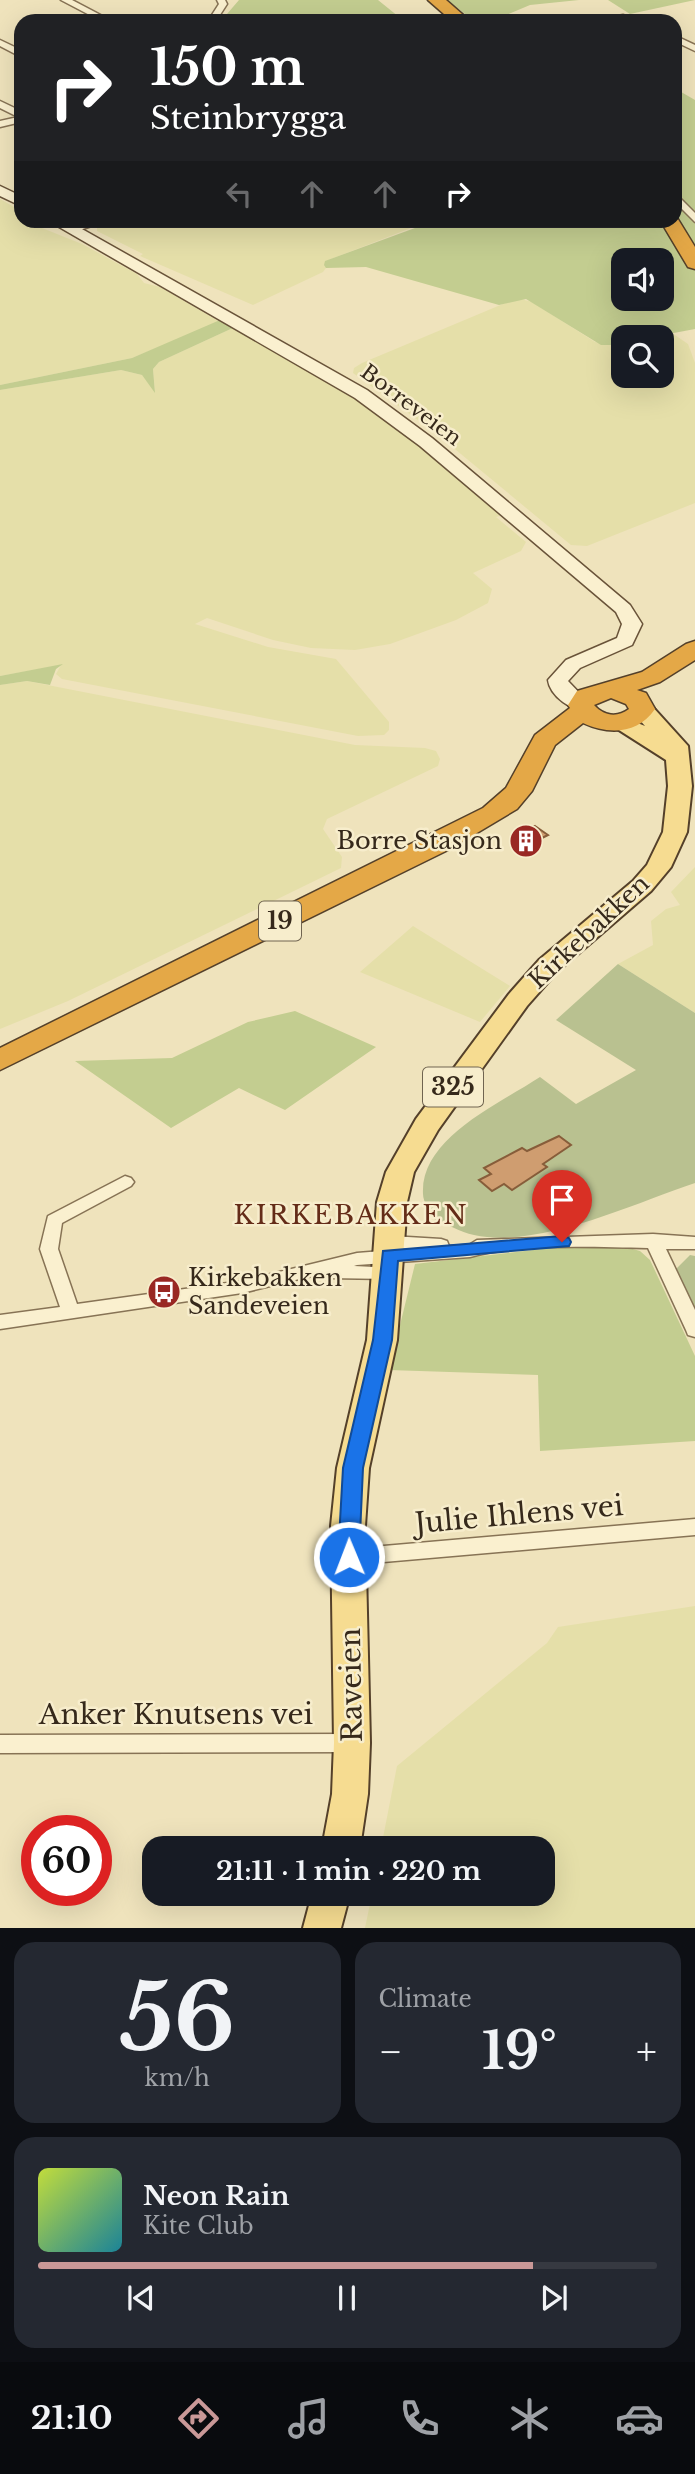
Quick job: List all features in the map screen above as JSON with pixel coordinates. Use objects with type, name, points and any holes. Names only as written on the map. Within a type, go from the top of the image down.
[{"type":"highway","points":[[427,0],[443,14]]},
{"type":"highway","points":[[436,0],[453,14]]},
{"type":"highway","points":[[674,228],[695,263]]},
{"type":"highway","name":"19","points":[[0,1060],[494,814],[518,791],[544,741],[595,699],[651,677],[695,649]]},
{"type":"highway","name":"19","points":[[538,757],[575,734],[636,718],[642,706],[695,661]]},
{"type":"highway","points":[[615,723],[592,718],[595,699],[631,695],[642,706]]},
{"type":"main road","name":"Borreveien","points":[[68,228],[304,359],[361,394],[426,442],[624,609],[632,624],[625,641],[573,664],[558,680],[559,687],[595,699]]},
{"type":"main road","name":"Kirkebakken","points":[[390,1257],[393,1202],[400,1172],[416,1140],[533,983],[584,933],[642,886],[669,849],[678,812],[676,746],[642,706]]},
{"type":"main road","points":[[615,723],[651,738],[678,766]]},
{"type":"main road","name":"Raveien","points":[[343,1836],[350,1794],[352,1743],[349,1557],[353,1468],[382,1340],[390,1257]]},
{"type":"main road","points":[[322,1928],[328,1906]]},
{"type":"street","points":[[65,0],[94,14]]},
{"type":"street","points":[[682,204],[695,219]]},
{"type":"street","points":[[71,230],[78,228]]},
{"type":"street","points":[[71,1312],[49,1249],[54,1220],[125,1182]]},
{"type":"street","points":[[653,1240],[695,1330]]},
{"type":"street","points":[[0,1322],[242,1287],[390,1257],[470,1251],[485,1246],[653,1240],[695,1243]]},
{"type":"street","name":"Julie Ihlens vei","points":[[349,1557],[695,1527]]},
{"type":"street","name":"Anker Knutsens vei","points":[[0,1744],[352,1743]]},
{"type":"shaded area","points":[[0,199],[14,207],[14,228],[42,228],[82,244],[137,274],[144,283],[160,287],[220,322],[132,358],[0,385]]},
{"type":"shaded area","points":[[97,228],[411,228],[326,261],[323,272],[253,305],[140,256],[143,254],[97,231]]},
{"type":"shaded area","points":[[517,298],[532,302],[595,342],[611,344],[611,388],[674,388],[674,334],[688,344],[695,363],[695,503],[587,546],[571,545],[433,431],[353,373],[354,368]]},
{"type":"shaded area","points":[[235,327],[323,375],[400,427],[503,515],[496,517],[526,542],[521,551],[473,573],[492,589],[488,603],[456,620],[390,644],[355,650],[311,648],[273,640],[207,618],[195,624],[268,647],[336,659],[389,722],[389,730],[384,735],[358,736],[62,679],[56,674],[61,665],[0,676],[0,390],[121,370],[142,375],[155,391],[153,369],[159,362]]},
{"type":"shaded area","points":[[27,681],[355,745],[425,748],[436,751],[440,759],[438,766],[327,819],[323,829],[342,857],[341,868],[68,1001],[0,1029],[0,685]]},
{"type":"shaded area","points":[[695,867],[695,1013],[618,964],[653,945],[651,921],[666,909],[680,905],[671,892]]},
{"type":"shaded area","points":[[413,926],[510,986],[480,1022],[360,972]]},
{"type":"shaded area","points":[[695,1606],[695,1928],[365,1928],[370,1906],[555,1906],[555,1836],[383,1836],[397,1766],[547,1643],[558,1627]]},
{"type":"green space","points":[[239,0],[378,0],[395,14],[227,14]]},
{"type":"green space","points":[[447,0],[579,0],[530,5],[509,14],[465,14]]},
{"type":"green space","points":[[608,0],[695,0],[630,14]]},
{"type":"green space","points":[[682,92],[695,100],[695,329],[674,333],[674,325],[611,325],[611,345],[601,345],[526,299],[499,305],[366,267],[326,268],[325,261],[415,228],[682,228]]},
{"type":"green space","points":[[220,320],[235,327],[159,362],[153,369],[155,393],[142,375],[121,370],[0,390],[0,385],[132,358]]},
{"type":"green space","points":[[63,664],[56,669],[50,685],[27,681],[0,685],[0,676]]},
{"type":"green space","points":[[618,964],[695,1013],[695,1183],[585,1222],[527,1236],[500,1238],[474,1235],[434,1219],[423,1197],[425,1174],[434,1156],[448,1139],[465,1125],[540,1077],[576,1104],[636,1070],[556,1020]]},
{"type":"green space","points":[[295,1011],[376,1047],[285,1110],[239,1088],[171,1128],[75,1061],[172,1058],[248,1022]]},
{"type":"green space","points":[[618,1245],[640,1251],[650,1260],[695,1356],[695,1441],[540,1451],[538,1375],[389,1370],[415,1264],[550,1248]]},
{"type":"green space","points":[[690,1255],[695,1256],[695,1312],[675,1270]]},
{"type":"building","name":"Borre Stasjon","points":[[535,826],[548,835],[526,846],[513,837]]},
{"type":"building","points":[[559,1136],[571,1145],[543,1164],[547,1167],[512,1190],[504,1184],[492,1191],[479,1180],[491,1174],[484,1168],[522,1148],[527,1151]]},
{"type":"place","name":"Borre Stasjon","points":[[526,841]]},
{"type":"place","name":"Kirkebakken Sandeveien","points":[[164,1292]]},
{"type":"district","name":"KIRKEBAKKEN","points":[[351,1215]]},
{"type":"route","points":[[349,1557],[348,1526],[353,1468],[382,1340],[388,1299],[390,1255],[562,1242]]}]
